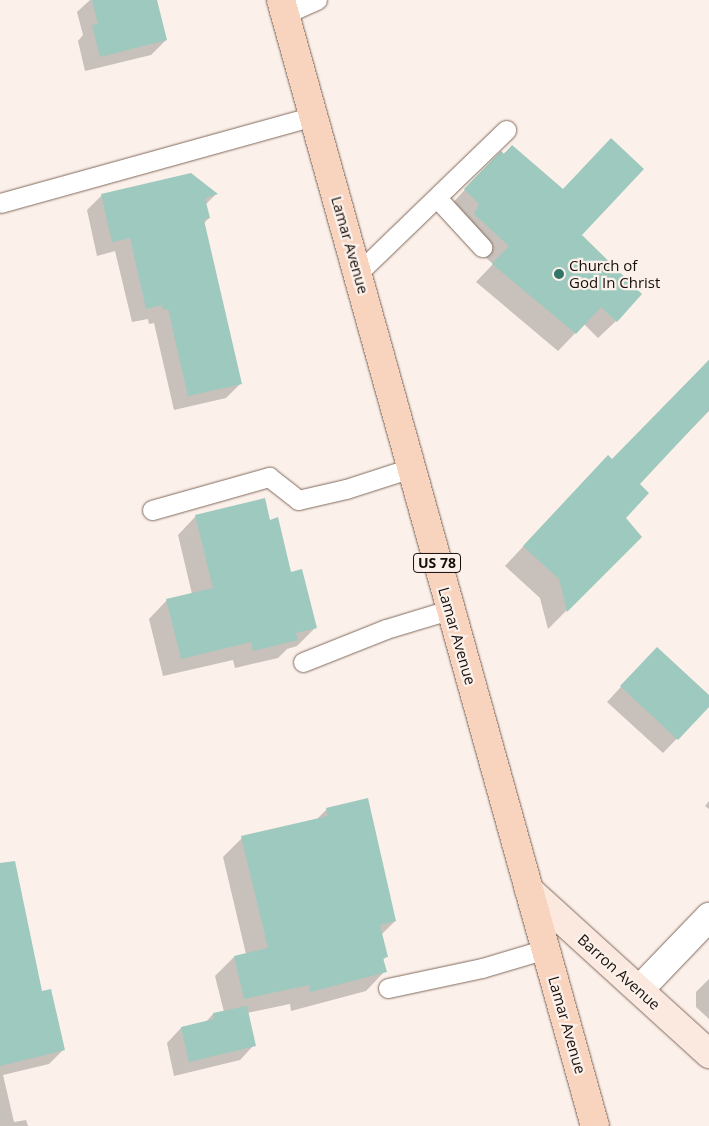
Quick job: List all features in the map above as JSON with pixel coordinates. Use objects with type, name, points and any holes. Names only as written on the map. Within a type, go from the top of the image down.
[{"type":"main road","name":"Lamar Avenue","points":[[283,7],[358,272],[449,610],[595,1126]]},
{"type":"main road","name":"Barron Avenue","points":[[528,890],[640,989],[709,1054]]},
{"type":"street","points":[[640,989],[709,917]]},
{"type":"lane","points":[[283,7],[317,0]]},
{"type":"lane","points":[[0,203],[314,116]]},
{"type":"lane","points":[[358,272],[506,130]]},
{"type":"lane","points":[[437,198],[482,247]]},
{"type":"lane","points":[[152,510],[269,476],[298,500],[346,489],[411,468]]},
{"type":"lane","points":[[304,662],[386,629],[449,610]]},
{"type":"lane","points":[[388,988],[482,968],[546,949]]},
{"type":"building","points":[[92,0],[157,0],[167,40],[100,57],[92,25],[98,24]]},
{"type":"building","points":[[611,138],[644,169],[582,235],[642,294],[617,322],[601,307],[576,334],[492,264],[509,246],[474,214],[479,204],[464,189],[501,151],[504,154],[512,145],[563,189]]},
{"type":"building","points":[[191,173],[218,194],[205,198],[210,218],[204,220],[242,384],[188,396],[168,309],[163,310],[162,305],[146,309],[130,238],[112,242],[101,194]]},
{"type":"building","points":[[709,360],[709,410],[640,484],[649,493],[626,518],[642,537],[567,612],[559,579],[523,546],[608,455],[612,459]]},
{"type":"building","points":[[265,498],[270,520],[278,517],[291,572],[302,569],[317,628],[296,633],[298,640],[253,651],[251,642],[181,659],[166,599],[213,588],[195,515]]},
{"type":"building","points":[[657,647],[709,695],[709,707],[678,740],[620,686]]},
{"type":"building","points":[[368,798],[396,921],[380,925],[388,957],[383,958],[387,972],[310,992],[309,985],[244,999],[234,956],[268,948],[241,836],[328,816],[326,808]]},
{"type":"building","points":[[15,861],[42,991],[51,989],[65,1050],[0,1066],[0,863]]},
{"type":"building","points":[[247,1006],[256,1046],[189,1062],[181,1027],[214,1019],[213,1013]]},
{"type":"place","name":"Church of God In Christ","points":[[559,274]]}]
